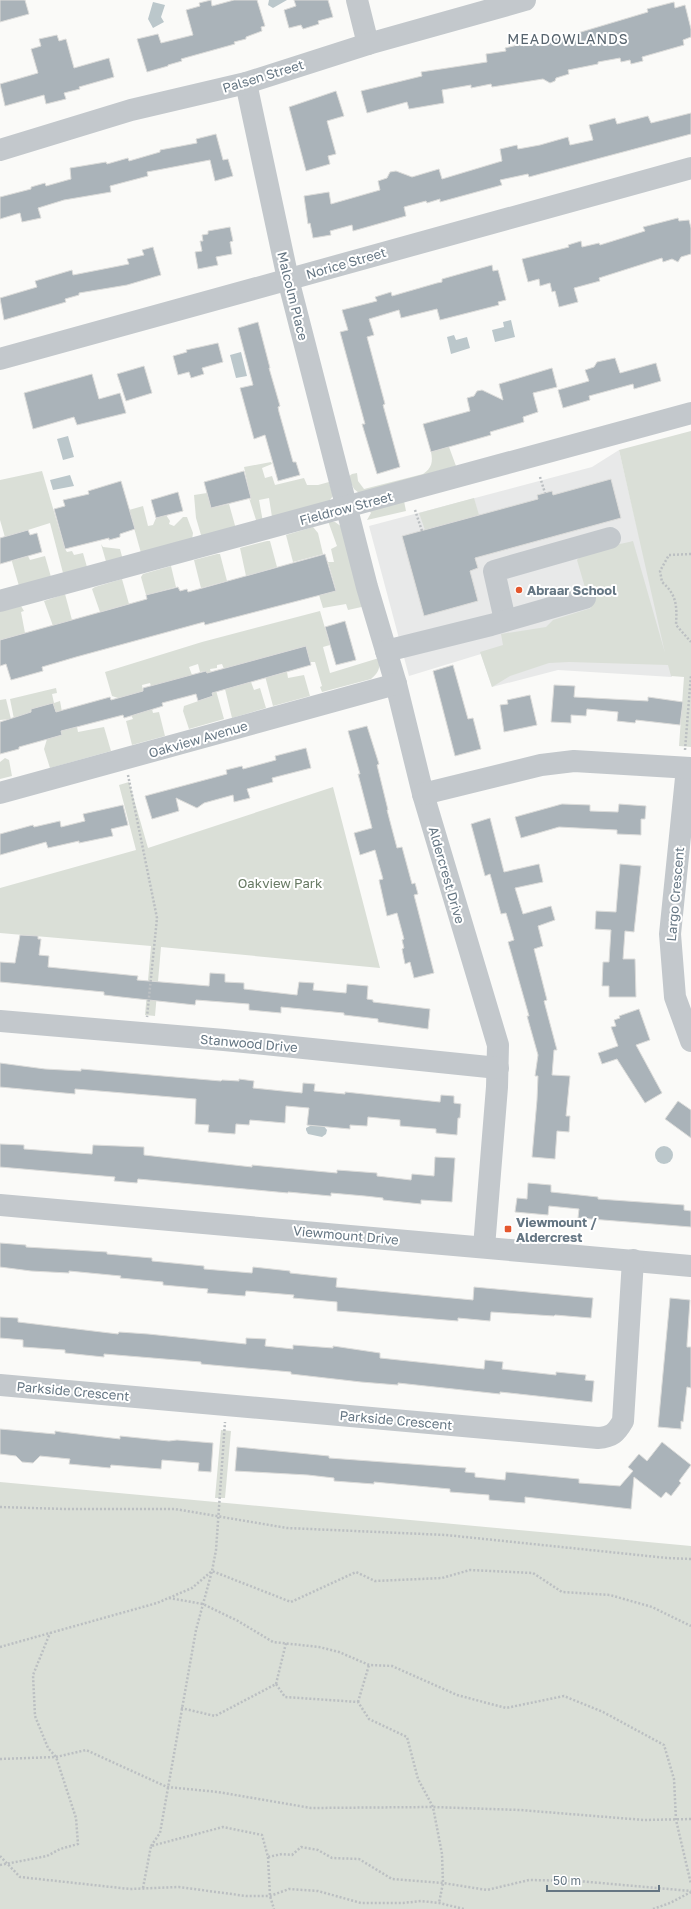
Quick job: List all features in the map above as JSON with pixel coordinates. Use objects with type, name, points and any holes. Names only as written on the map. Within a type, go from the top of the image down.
[{"type":"street","points":[[357,0],[368,44]]},
{"type":"street","name":"Palsen Street","points":[[0,150],[131,110],[246,83],[368,44],[525,0]]},
{"type":"street","name":"Malcolm Place","points":[[246,83],[288,279],[347,508]]},
{"type":"street","name":"Norice Street","points":[[0,358],[691,168]]},
{"type":"street","name":"Fieldrow Street","points":[[0,601],[691,414]]},
{"type":"street","name":"Aldercrest Drive","points":[[347,508],[367,586],[396,684],[424,794],[498,1045],[498,1068],[484,1247]]},
{"type":"street","points":[[505,620],[494,571],[610,538]]},
{"type":"street","points":[[386,651],[585,598]]},
{"type":"street","name":"Oakview Avenue","points":[[0,793],[396,684]]},
{"type":"street","points":[[424,794],[541,765],[574,761],[689,768]]},
{"type":"street","name":"Largo Crescent","points":[[689,768],[670,934],[675,997],[691,1041]]},
{"type":"street","name":"Stanwood Drive","points":[[0,1021],[224,1040],[498,1068]]},
{"type":"street","name":"Viewmount Drive","points":[[0,1205],[691,1266]]},
{"type":"street","name":"Parkside Crescent","points":[[0,1385],[598,1438],[608,1437],[616,1433],[623,1421],[633,1260]]},
{"type":"path","points":[[540,477],[544,493]]},
{"type":"path","points":[[415,510],[422,531]]},
{"type":"path","points":[[691,554],[669,555],[660,571],[662,582],[670,589],[677,606],[676,625],[691,642]]},
{"type":"path","points":[[689,768],[684,756],[691,675]]},
{"type":"path","points":[[125,759],[157,918],[145,1034]]},
{"type":"path","points":[[142,1888],[151,1846],[160,1833],[196,1630],[212,1572],[216,1550],[227,1405]]},
{"type":"path","points":[[0,1507],[64,1510],[175,1510],[287,1528],[446,1535],[667,1558],[691,1559]]},
{"type":"path","points":[[212,1572],[291,1602],[356,1572],[375,1581],[442,1578],[470,1570],[534,1573],[562,1592],[610,1595],[652,1607],[691,1626]]},
{"type":"path","points":[[0,1647],[157,1603],[192,1588],[212,1572]]},
{"type":"path","points":[[169,1598],[203,1604],[238,1621],[273,1642],[339,1652],[369,1665],[392,1666],[457,1695],[506,1708],[564,1696],[604,1712],[664,1744],[674,1779],[676,1820],[691,1884]]},
{"type":"path","points":[[0,1865],[47,1856],[60,1849],[78,1844],[76,1818],[56,1757],[48,1748],[35,1716],[33,1675],[50,1633]]},
{"type":"path","points":[[286,1643],[276,1684],[285,1697],[358,1702]]},
{"type":"path","points":[[369,1665],[358,1702],[369,1719],[407,1738],[418,1779],[433,1807],[442,1854],[443,1883],[439,1903]]},
{"type":"path","points":[[181,1708],[215,1716],[276,1684]]},
{"type":"path","points":[[0,1759],[56,1757],[86,1750],[167,1788],[218,1792],[311,1808],[433,1807],[520,1810],[644,1820],[691,1819]]},
{"type":"path","points":[[151,1846],[223,1828],[262,1835],[268,1858],[270,1896],[274,1909]]},
{"type":"path","points":[[268,1858],[282,1854],[292,1855],[302,1847],[318,1850],[332,1858],[359,1860],[392,1879],[443,1883],[488,1890],[529,1880],[578,1881],[691,1892]]},
{"type":"path","points":[[0,1856],[20,1877],[130,1889],[179,1888],[246,1896],[270,1896],[289,1889],[318,1890],[361,1902],[403,1903],[421,1901],[439,1903],[464,1909]]},
{"type":"path","points":[[653,1909],[670,1903],[691,1892]]},
{"type":"shaded area","points":[[269,0],[287,0],[273,8],[268,5]]},
{"type":"shaded area","points":[[153,2],[165,5],[161,17],[164,22],[153,28],[148,19]]},
{"type":"shaded area","points":[[511,320],[515,337],[495,342],[492,330],[504,327],[503,322]]},
{"type":"shaded area","points":[[454,335],[456,340],[467,337],[470,348],[451,354],[447,337]]},
{"type":"shaded area","points":[[241,352],[247,376],[236,378],[230,355]]},
{"type":"shaded area","points":[[68,436],[74,457],[63,460],[57,439]]},
{"type":"shaded area","name":"Abraar School","points":[[619,450],[672,677],[558,670],[492,687],[481,654],[409,676],[369,526],[592,467]]},
{"type":"shaded area","points":[[70,475],[74,486],[53,490],[50,480]]},
{"type":"shaded area","points":[[312,1125],[323,1125],[327,1130],[326,1134],[322,1137],[308,1134],[306,1128]]},
{"type":"shaded area","points":[[664,1146],[670,1149],[673,1155],[670,1161],[664,1164],[658,1161],[655,1155],[658,1149]]},
{"type":"green space","points":[[691,431],[691,747],[679,746],[684,677],[671,676],[668,665],[569,662],[549,663],[510,676],[492,687],[480,652],[503,645],[501,634],[546,627],[553,620],[591,608],[577,560],[581,556],[595,550],[633,541],[665,653],[619,450]]},
{"type":"green space","points":[[449,447],[456,466],[359,493],[354,489],[348,477],[357,473],[358,481],[364,489],[423,474],[431,464],[431,452]]},
{"type":"green space","points":[[271,462],[272,464],[262,468],[265,478],[272,476],[275,485],[304,478],[307,485],[318,485],[329,482],[333,496],[329,501],[272,517],[269,498],[259,500],[263,522],[257,523],[249,498],[251,500],[244,467]]},
{"type":"green space","points":[[42,471],[65,549],[67,552],[72,551],[74,555],[83,553],[87,567],[63,573],[50,523],[9,536],[15,560],[28,556],[30,560],[45,556],[51,577],[19,586],[0,520],[0,480]]},
{"type":"green space","points":[[207,493],[211,508],[229,504],[236,529],[203,536],[201,535],[196,518],[194,495]]},
{"type":"green space","points":[[474,498],[479,515],[425,530],[419,513]]},
{"type":"green space","points":[[404,501],[406,511],[367,520],[371,513],[369,510]]},
{"type":"green space","points":[[143,506],[148,526],[153,525],[156,518],[166,515],[170,521],[169,524],[174,526],[183,517],[187,517],[193,533],[192,540],[141,553],[129,510]]},
{"type":"green space","points":[[328,521],[335,522],[342,527],[366,606],[348,610],[346,604],[323,608],[319,595],[336,590],[328,562],[334,562],[331,549],[337,546]]},
{"type":"green space","points":[[313,527],[318,533],[323,554],[293,562],[286,535]]},
{"type":"green space","points":[[270,541],[277,567],[246,576],[240,548]]},
{"type":"green space","points":[[101,544],[103,547],[120,549],[123,560],[107,565]]},
{"type":"green space","points":[[220,554],[227,581],[201,588],[194,560]]},
{"type":"green space","points":[[171,566],[176,587],[146,595],[141,577],[143,574]]},
{"type":"green space","points":[[122,579],[129,604],[100,612],[92,589]]},
{"type":"green space","points":[[65,594],[72,620],[53,626],[44,601]]},
{"type":"green space","points":[[21,606],[24,611],[21,612],[25,633],[0,640],[0,611]]},
{"type":"green space","points":[[320,611],[330,645],[323,647],[330,673],[379,658],[378,670],[371,679],[322,692],[320,687],[322,686],[315,662],[310,662],[306,646],[266,657],[271,676],[287,672],[288,678],[304,675],[310,696],[273,706],[265,676],[224,669],[222,664],[217,665],[217,668],[210,669],[224,719],[189,729],[183,711],[184,706],[213,696],[206,671],[200,672],[198,664],[189,667],[192,675],[152,689],[150,683],[142,685],[143,691],[118,698],[112,696],[105,672],[202,642]]},
{"type":"green space","points":[[251,682],[254,690],[260,688],[266,708],[232,718],[225,689]]},
{"type":"green space","points":[[56,688],[57,693],[52,694],[54,703],[60,701],[62,712],[73,723],[74,728],[77,727],[78,732],[104,727],[111,751],[50,768],[44,749],[47,739],[62,735],[53,703],[31,709],[31,715],[14,719],[10,699]]},
{"type":"green space","points":[[6,699],[11,719],[0,720],[0,700]]},
{"type":"green space","points":[[152,709],[153,713],[159,712],[165,736],[132,745],[126,721],[133,719],[131,715]]},
{"type":"green space","points":[[5,758],[9,760],[12,776],[0,779],[0,762]]},
{"type":"green space","name":"Oakview Park","points":[[129,782],[148,848],[333,787],[380,968],[161,947],[155,1016],[145,1015],[151,946],[0,933],[0,888],[136,850],[119,785]]},
{"type":"green space","points":[[221,1430],[231,1431],[225,1498],[215,1498]]},
{"type":"green space","points":[[0,1482],[691,1546],[691,1909],[0,1909]]},
{"type":"building","points":[[0,0],[25,0],[29,14],[0,22]]},
{"type":"building","points":[[211,0],[212,6],[234,0],[257,0],[265,26],[261,27],[262,31],[246,37],[246,39],[234,42],[235,44],[181,59],[182,61],[147,72],[137,39],[158,34],[161,43],[193,35],[186,10],[200,6],[199,3]]},
{"type":"building","points":[[294,0],[328,0],[333,17],[318,21],[319,24],[303,29],[301,25],[289,28],[284,10],[296,6]]},
{"type":"building","points":[[674,2],[675,8],[685,5],[691,29],[691,37],[683,40],[684,45],[642,57],[643,61],[631,64],[630,60],[621,62],[620,58],[598,62],[598,64],[568,70],[569,74],[556,78],[555,81],[550,83],[543,79],[492,87],[491,84],[471,88],[471,85],[442,90],[444,103],[409,109],[407,102],[367,113],[361,91],[422,76],[421,72],[487,62],[486,54],[506,51],[505,48],[522,44],[523,46],[581,32],[648,12],[647,9]]},
{"type":"building","points":[[57,35],[59,41],[66,39],[74,68],[109,58],[114,77],[64,93],[66,99],[46,104],[44,95],[5,106],[0,84],[38,73],[31,49],[41,46],[39,39]]},
{"type":"building","points":[[336,91],[344,116],[327,121],[336,154],[328,156],[330,164],[306,171],[289,107]]},
{"type":"building","points":[[691,113],[691,134],[529,177],[528,174],[500,180],[502,185],[440,202],[440,199],[404,207],[406,216],[353,231],[352,225],[330,231],[331,235],[313,238],[310,223],[308,224],[304,196],[329,192],[331,204],[380,190],[378,181],[387,178],[390,172],[396,171],[412,177],[439,169],[442,179],[502,161],[500,149],[517,145],[518,149],[540,145],[568,137],[570,145],[593,140],[589,125],[615,118],[617,124],[648,116],[651,123]]},
{"type":"building","points":[[216,134],[223,160],[228,159],[233,176],[215,181],[210,160],[147,172],[148,176],[110,186],[111,192],[64,200],[38,208],[41,218],[22,222],[20,213],[0,219],[0,197],[31,189],[31,187],[45,183],[46,186],[71,179],[70,168],[106,162],[107,164],[128,158],[129,161],[160,152],[160,150],[197,143],[196,139]]},
{"type":"building","points":[[678,218],[679,221],[689,220],[691,228],[691,254],[681,257],[678,262],[672,259],[663,262],[662,258],[599,278],[600,281],[574,288],[578,302],[559,307],[555,291],[552,292],[550,283],[540,286],[539,279],[528,282],[522,259],[569,247],[568,245],[581,241],[582,247],[599,243],[600,245],[645,231],[643,227]]},
{"type":"building","points":[[230,227],[233,241],[230,242],[232,254],[216,257],[218,265],[198,269],[195,252],[202,251],[200,241],[203,241],[202,235],[208,234],[208,231]]},
{"type":"building","points":[[153,247],[161,275],[127,285],[79,293],[79,295],[65,299],[66,302],[4,320],[0,298],[37,287],[35,281],[72,270],[73,275],[129,264],[127,259],[144,255],[142,250]]},
{"type":"building","points":[[492,265],[493,271],[498,270],[506,300],[498,302],[499,305],[440,320],[437,309],[401,318],[399,310],[369,319],[374,335],[367,337],[385,404],[383,405],[400,467],[377,474],[362,424],[365,424],[340,332],[348,330],[342,310],[377,301],[375,297],[391,292],[392,296],[442,282],[442,279]]},
{"type":"building","points":[[258,322],[280,406],[278,407],[279,412],[293,462],[296,462],[300,475],[278,481],[265,435],[254,439],[240,388],[253,385],[238,328]]},
{"type":"building","points":[[218,343],[223,362],[202,368],[204,374],[191,378],[189,372],[178,375],[173,356],[187,352],[186,350]]},
{"type":"building","points":[[615,358],[620,373],[656,363],[661,381],[634,389],[633,384],[589,396],[590,400],[563,408],[558,390],[589,381],[585,370],[594,367],[597,362]]},
{"type":"building","points":[[144,366],[152,393],[126,401],[117,374]]},
{"type":"building","points":[[552,368],[557,387],[533,393],[538,412],[523,417],[524,422],[490,432],[491,435],[431,452],[423,424],[470,411],[467,398],[474,396],[477,391],[482,390],[503,400],[499,384]]},
{"type":"building","points":[[92,374],[99,399],[120,393],[126,413],[77,425],[74,417],[33,429],[24,393]]},
{"type":"building","points":[[244,471],[251,498],[211,508],[204,482]]},
{"type":"building","points":[[611,479],[621,518],[475,558],[478,568],[470,571],[478,601],[424,616],[402,536],[538,499],[537,495],[552,491],[553,495]]},
{"type":"building","points":[[121,481],[135,529],[120,534],[120,537],[109,540],[109,538],[65,549],[54,509],[65,506],[63,500],[89,494],[88,491]]},
{"type":"building","points":[[178,492],[183,511],[156,518],[151,500]]},
{"type":"building","points":[[28,530],[30,535],[37,533],[42,552],[0,564],[0,538]]},
{"type":"building","points":[[325,554],[336,591],[205,625],[204,622],[76,657],[42,667],[43,671],[11,680],[6,664],[0,666],[0,640],[147,599],[146,595],[178,587],[180,591],[187,589],[188,592]]},
{"type":"building","points":[[345,621],[356,660],[336,665],[325,627]]},
{"type":"building","points":[[306,646],[311,665],[212,693],[213,696],[198,701],[196,694],[162,703],[163,706],[124,718],[123,715],[61,731],[62,735],[0,754],[0,722],[31,712],[31,709],[53,703],[56,712],[110,697],[111,700],[143,691],[143,688],[206,671],[207,673]]},
{"type":"building","points":[[453,665],[468,719],[473,718],[481,749],[455,756],[433,671]]},
{"type":"building","points":[[554,685],[575,686],[574,697],[648,701],[648,697],[683,702],[680,725],[636,720],[635,723],[617,721],[618,712],[587,709],[586,716],[571,715],[571,723],[551,722]]},
{"type":"building","points":[[530,695],[537,725],[504,732],[500,705],[508,704],[507,700]]},
{"type":"building","points":[[367,726],[379,764],[377,765],[397,848],[402,847],[412,884],[415,883],[418,894],[414,895],[434,973],[414,978],[410,962],[405,964],[402,949],[404,948],[402,940],[404,939],[397,913],[387,916],[379,880],[383,879],[375,850],[360,855],[354,833],[372,828],[358,774],[360,774],[348,731]]},
{"type":"building","points":[[306,748],[311,768],[272,778],[273,782],[247,789],[250,798],[234,802],[233,795],[204,803],[197,808],[176,798],[179,811],[152,819],[145,796],[227,774],[226,770],[242,766],[243,769],[276,760],[275,756]]},
{"type":"building","points":[[562,804],[590,805],[590,811],[618,812],[619,804],[646,806],[645,819],[641,819],[641,835],[617,834],[617,830],[559,827],[521,838],[515,817]]},
{"type":"building","points":[[123,805],[128,825],[111,829],[113,836],[79,843],[79,841],[48,848],[46,842],[0,855],[0,834],[33,825],[34,827],[60,821],[61,827],[85,821],[83,814]]},
{"type":"building","points":[[490,818],[504,872],[539,864],[543,882],[515,888],[523,914],[551,906],[555,920],[538,926],[543,946],[534,949],[547,1000],[544,1001],[557,1050],[554,1050],[552,1075],[570,1076],[566,1116],[570,1116],[569,1132],[557,1131],[555,1159],[532,1157],[538,1076],[535,1076],[538,1055],[527,1016],[529,1016],[508,942],[514,940],[506,913],[501,914],[490,874],[485,876],[471,824]]},
{"type":"building","points":[[620,864],[641,866],[634,932],[625,931],[623,959],[635,959],[636,997],[609,997],[609,986],[602,986],[603,962],[609,962],[611,930],[595,929],[596,911],[616,912]]},
{"type":"building","points":[[20,935],[38,936],[38,939],[41,939],[39,955],[49,956],[48,967],[138,976],[137,980],[209,986],[210,973],[225,974],[225,982],[244,983],[244,989],[297,995],[299,982],[314,983],[313,990],[346,993],[347,984],[368,986],[367,999],[373,1000],[373,1002],[430,1009],[428,1029],[378,1022],[378,1019],[344,1015],[344,1013],[281,1007],[281,1013],[249,1010],[249,1004],[196,1000],[195,1005],[104,995],[104,992],[0,982],[0,962],[15,963]]},
{"type":"building","points":[[639,1009],[650,1040],[636,1045],[662,1093],[645,1103],[617,1059],[602,1064],[598,1053],[618,1046],[611,1027],[616,1026],[614,1020],[620,1018],[619,1016]]},
{"type":"building","points":[[0,1063],[45,1069],[81,1071],[81,1069],[221,1081],[239,1081],[239,1079],[254,1081],[253,1088],[302,1093],[303,1083],[315,1084],[314,1091],[345,1094],[345,1092],[440,1102],[441,1095],[454,1096],[454,1103],[461,1104],[460,1118],[458,1118],[457,1135],[436,1133],[436,1129],[400,1126],[400,1120],[368,1117],[367,1126],[350,1125],[350,1129],[307,1125],[309,1108],[286,1106],[285,1123],[250,1120],[249,1125],[236,1124],[235,1134],[208,1132],[209,1125],[195,1124],[196,1099],[75,1089],[75,1094],[0,1087]]},
{"type":"building","points":[[678,1101],[691,1110],[691,1138],[665,1119]]},
{"type":"building","points":[[0,1144],[24,1145],[24,1149],[92,1154],[93,1145],[144,1147],[144,1155],[252,1167],[252,1165],[337,1173],[337,1170],[377,1173],[377,1176],[411,1180],[412,1174],[434,1176],[435,1157],[455,1158],[452,1202],[421,1200],[421,1204],[383,1200],[383,1198],[365,1196],[331,1193],[331,1196],[288,1193],[138,1179],[137,1183],[114,1181],[115,1177],[0,1167]]},
{"type":"building","points":[[528,1183],[551,1185],[551,1192],[598,1197],[598,1199],[684,1205],[684,1210],[691,1211],[691,1227],[578,1218],[579,1209],[549,1206],[548,1215],[515,1212],[517,1198],[527,1199]]},
{"type":"building","points":[[0,1243],[26,1245],[26,1247],[107,1252],[107,1254],[152,1258],[152,1261],[204,1266],[204,1269],[252,1273],[253,1267],[290,1271],[290,1273],[337,1278],[336,1287],[473,1300],[474,1287],[593,1298],[591,1318],[491,1312],[490,1321],[458,1318],[458,1321],[337,1311],[337,1302],[293,1298],[294,1295],[246,1291],[245,1296],[207,1293],[208,1289],[163,1285],[163,1282],[120,1278],[121,1276],[69,1271],[69,1273],[31,1271],[0,1267]]},
{"type":"building","points":[[670,1298],[690,1300],[687,1347],[691,1347],[691,1388],[687,1387],[681,1429],[658,1427]]},
{"type":"building","points":[[0,1317],[18,1318],[18,1322],[118,1334],[119,1332],[148,1334],[246,1344],[246,1338],[266,1339],[265,1346],[293,1349],[293,1345],[333,1348],[333,1346],[380,1353],[380,1358],[484,1369],[485,1360],[503,1362],[502,1369],[556,1375],[556,1372],[586,1375],[585,1380],[594,1381],[592,1402],[398,1383],[398,1385],[361,1382],[291,1374],[291,1372],[201,1364],[201,1362],[104,1354],[104,1357],[65,1353],[65,1350],[23,1347],[23,1340],[0,1338]]},
{"type":"building","points":[[0,1429],[55,1434],[55,1431],[120,1439],[120,1436],[169,1441],[177,1440],[213,1443],[211,1472],[198,1471],[199,1463],[162,1460],[161,1469],[111,1465],[110,1468],[69,1464],[70,1459],[40,1456],[33,1463],[22,1462],[16,1456],[0,1454]]},
{"type":"building","points":[[662,1442],[691,1465],[679,1481],[681,1483],[671,1496],[666,1492],[661,1498],[634,1477],[631,1509],[525,1497],[525,1503],[489,1500],[489,1495],[450,1492],[450,1489],[374,1482],[374,1484],[334,1481],[334,1478],[308,1475],[235,1471],[237,1447],[329,1456],[329,1458],[466,1468],[465,1472],[475,1473],[475,1477],[505,1480],[506,1472],[579,1479],[579,1483],[620,1486],[633,1471],[628,1467],[639,1454],[647,1461]]},
{"type":"place","name":"Abraar School","points":[[519,590]]},
{"type":"place","name":"Viewmount / Aldercrest","points":[[508,1229]]},
{"type":"district","name":"MEADOWLANDS","points":[[568,38]]}]
